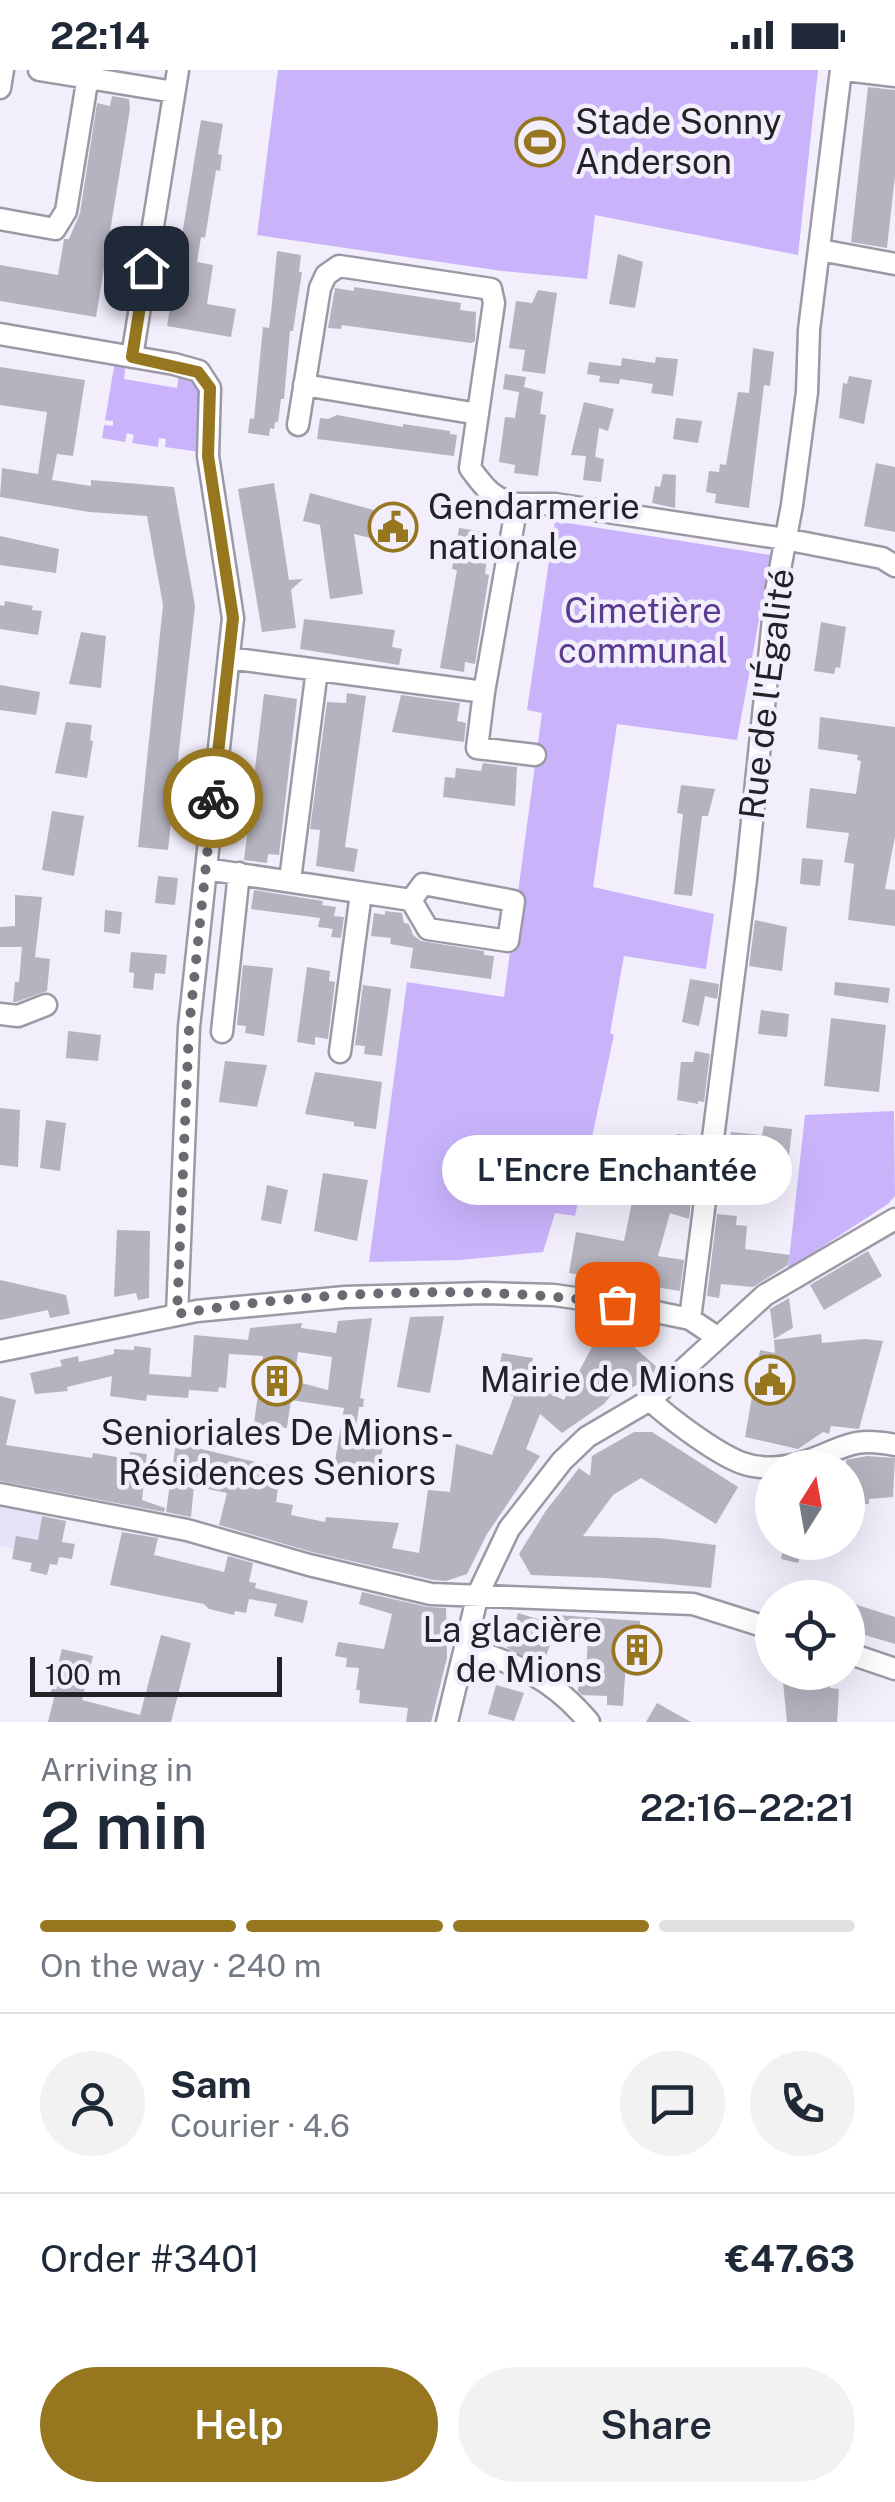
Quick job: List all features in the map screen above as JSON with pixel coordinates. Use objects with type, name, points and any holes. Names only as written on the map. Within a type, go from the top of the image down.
[{"type":"street","points":[[0,88],[3,70]]},
{"type":"street","points":[[39,70],[88,74],[174,92]]},
{"type":"street","points":[[132,357],[178,70]]},
{"type":"street","points":[[843,70],[895,76]]},
{"type":"street","name":"Rue de l'Égalité","points":[[690,1318],[746,879],[776,591],[807,392],[809,330],[843,70]]},
{"type":"street","points":[[0,219],[55,229],[66,211],[88,74]]},
{"type":"street","points":[[820,250],[895,264]]},
{"type":"street","points":[[298,425],[320,288],[326,274],[340,266],[492,288],[494,303],[470,468],[486,490],[515,514]]},
{"type":"street","points":[[0,334],[198,372],[210,388],[208,456],[233,618],[189,1028],[177,1314]]},
{"type":"street","points":[[304,385],[478,414]]},
{"type":"street","points":[[515,514],[555,504],[785,538],[882,558],[895,566]]},
{"type":"street","points":[[515,514],[477,748],[535,756]]},
{"type":"street","points":[[229,658],[484,692]]},
{"type":"street","points":[[290,880],[317,670]]},
{"type":"street","points":[[206,869],[412,900]]},
{"type":"street","points":[[222,1032],[239,873]]},
{"type":"street","points":[[423,884],[514,901],[508,940],[428,929],[412,900],[423,884]]},
{"type":"street","points":[[340,1052],[361,893]]},
{"type":"street","points":[[0,1014],[18,1016],[46,1006]]},
{"type":"street","points":[[447,1722],[478,1594],[509,1529],[562,1461],[587,1438],[650,1400],[765,1295],[895,1220]]},
{"type":"street","points":[[0,1351],[177,1314],[345,1297],[484,1293],[581,1298],[690,1318],[717,1337]]},
{"type":"street","points":[[650,1400],[668,1417],[740,1463],[764,1467],[797,1464],[839,1445],[895,1445]]},
{"type":"street","points":[[0,1494],[187,1530],[431,1594],[693,1604],[755,1624]]},
{"type":"street","points":[[466,1648],[527,1669],[550,1683],[589,1722]]},
{"type":"street","points":[[865,1659],[895,1669]]},
{"type":"shaded area","points":[[0,1500],[43,1509],[38,1540],[14,1549],[0,1546]]},
{"type":"green space","name":"Stade Sonny Anderson","points":[[278,70],[818,70],[798,255],[595,215],[587,279],[502,271],[257,235]]},
{"type":"green space","points":[[115,361],[126,363],[124,379],[177,388],[179,372],[189,379],[202,406],[200,452],[165,447],[166,439],[159,438],[158,447],[132,443],[134,435],[127,433],[125,442],[102,438],[104,425],[113,426],[113,421],[105,420]]},
{"type":"green space","name":"Cimetière communal","points":[[555,521],[771,555],[737,740],[617,724],[593,887],[714,914],[706,969],[624,956],[610,1033],[614,1035],[575,1216],[555,1213],[543,1252],[460,1260],[369,1262],[407,982],[504,997],[542,713],[527,710]]},
{"type":"green space","points":[[894,1111],[895,1196],[788,1269],[805,1115]]},
{"type":"building","points":[[868,87],[895,90],[895,176],[887,248],[851,242]]},
{"type":"building","points":[[112,96],[129,99],[130,109],[96,317],[0,301],[0,265],[58,275],[64,239],[69,239],[80,213],[97,103],[110,106]]},
{"type":"building","points":[[201,120],[223,124],[218,154],[222,155],[220,171],[216,170],[197,262],[213,265],[207,304],[236,309],[231,337],[167,326]]},
{"type":"building","points":[[277,251],[301,255],[302,272],[290,331],[284,399],[278,422],[274,429],[270,428],[269,436],[248,433],[250,418],[254,419],[263,327],[269,328]]},
{"type":"building","points":[[618,254],[643,262],[635,308],[609,304]]},
{"type":"building","points":[[354,287],[461,303],[460,310],[476,312],[475,341],[342,325],[341,329],[328,328],[335,288],[354,291]]},
{"type":"building","points":[[538,290],[557,293],[545,374],[522,371],[525,350],[509,348],[516,301],[532,303]]},
{"type":"building","points":[[753,348],[774,352],[770,386],[764,385],[749,508],[715,503],[716,494],[706,492],[709,471],[719,472],[720,464],[726,465],[738,392],[749,393]]},
{"type":"building","points":[[656,357],[678,359],[673,396],[651,393],[653,384],[620,379],[619,384],[599,382],[600,376],[587,374],[589,362],[621,366],[622,358],[655,363]]},
{"type":"building","points":[[0,367],[85,380],[73,456],[57,454],[52,480],[91,486],[91,480],[174,487],[195,606],[168,850],[138,847],[163,605],[147,516],[89,512],[0,497],[2,468],[38,474],[47,412],[0,405]]},
{"type":"building","points":[[505,374],[526,377],[524,387],[543,392],[540,414],[546,415],[538,476],[514,473],[515,465],[499,462],[505,417],[515,418],[519,392],[503,389]]},
{"type":"building","points":[[849,376],[872,380],[864,424],[839,418],[843,383],[847,384]]},
{"type":"building","points":[[584,402],[614,409],[608,431],[599,428],[595,457],[604,459],[601,482],[583,480],[586,456],[571,455]]},
{"type":"building","points":[[337,415],[450,431],[457,435],[454,456],[317,439],[320,418]]},
{"type":"building","points":[[676,418],[702,421],[698,443],[673,439]]},
{"type":"building","points":[[876,463],[895,467],[895,532],[864,526]]},
{"type":"building","points":[[663,474],[676,475],[675,508],[652,503],[655,486],[660,487]]},
{"type":"building","points":[[274,483],[289,580],[303,579],[291,590],[296,628],[262,632],[238,489]]},
{"type":"building","points":[[310,493],[404,518],[399,540],[392,538],[391,543],[354,534],[363,594],[330,599],[320,525],[303,521]]},
{"type":"building","points":[[459,528],[490,533],[485,574],[489,575],[475,664],[465,662],[464,672],[440,668],[457,570],[452,569]]},
{"type":"building","points":[[0,536],[59,549],[56,573],[0,565]]},
{"type":"building","points":[[5,601],[42,611],[38,635],[0,629],[0,605],[4,606]]},
{"type":"building","points":[[304,619],[395,630],[392,647],[402,649],[399,665],[300,649]]},
{"type":"building","points":[[821,622],[846,627],[840,668],[836,667],[834,674],[814,671]]},
{"type":"building","points":[[81,632],[106,636],[101,688],[69,684]]},
{"type":"building","points":[[0,685],[40,692],[36,715],[0,710]]},
{"type":"building","points":[[347,693],[366,696],[345,847],[358,849],[354,872],[316,866],[320,830],[310,829],[327,702],[346,703]]},
{"type":"building","points":[[264,694],[297,699],[279,855],[268,854],[267,863],[244,860]]},
{"type":"building","points":[[401,695],[460,703],[457,721],[466,723],[464,742],[392,732]]},
{"type":"building","points":[[820,717],[895,727],[895,836],[885,889],[895,890],[895,926],[848,920],[854,864],[844,862],[849,833],[806,828],[810,788],[856,794],[861,761],[857,760],[858,755],[818,749]]},
{"type":"building","points":[[66,722],[92,725],[87,778],[55,773]]},
{"type":"building","points":[[483,763],[517,767],[515,806],[443,797],[445,777],[455,778],[456,768],[481,771]]},
{"type":"building","points":[[681,785],[715,789],[708,816],[702,816],[692,896],[674,894],[683,814],[677,813]]},
{"type":"building","points":[[52,811],[84,816],[74,876],[42,870]]},
{"type":"building","points":[[802,858],[823,860],[820,886],[800,884]]},
{"type":"building","points":[[158,876],[178,878],[175,905],[155,903]]},
{"type":"building","points":[[254,890],[323,901],[322,905],[336,907],[334,916],[344,917],[341,938],[331,937],[333,929],[318,927],[320,918],[251,909]]},
{"type":"building","points":[[15,895],[42,897],[35,957],[50,959],[47,991],[13,1002],[22,947],[0,947],[0,927],[15,926]]},
{"type":"building","points":[[105,910],[122,912],[120,934],[104,932]]},
{"type":"building","points":[[385,911],[402,913],[404,923],[421,941],[494,956],[491,979],[410,968],[413,948],[390,944],[391,938],[371,936],[374,913],[385,915]]},
{"type":"building","points":[[755,920],[787,927],[782,971],[749,966]]},
{"type":"building","points":[[131,952],[167,955],[165,974],[155,973],[153,990],[133,988],[134,973],[129,972]]},
{"type":"building","points":[[243,965],[273,968],[264,1036],[245,1033],[246,1026],[237,1025]]},
{"type":"building","points":[[307,967],[330,971],[329,981],[335,982],[328,1039],[315,1037],[315,1045],[297,1042]]},
{"type":"building","points":[[690,979],[719,984],[717,999],[705,996],[699,1026],[682,1022]]},
{"type":"building","points":[[835,982],[890,988],[888,1003],[834,995]]},
{"type":"building","points":[[363,985],[391,989],[382,1056],[364,1054],[365,1046],[355,1045]]},
{"type":"building","points":[[761,1010],[789,1014],[787,1037],[758,1034]]},
{"type":"building","points":[[831,1018],[886,1025],[879,1092],[824,1086]]},
{"type":"building","points":[[68,1031],[101,1035],[98,1061],[66,1058]]},
{"type":"building","points":[[695,1051],[710,1054],[704,1102],[698,1104],[677,1100],[681,1062],[693,1062]]},
{"type":"building","points":[[225,1061],[267,1065],[257,1107],[219,1102]]},
{"type":"building","points":[[315,1072],[382,1082],[376,1129],[305,1114]]},
{"type":"building","points":[[0,1108],[20,1110],[18,1167],[0,1165]]},
{"type":"building","points":[[46,1120],[66,1123],[60,1171],[40,1168]]},
{"type":"building","points":[[764,1126],[792,1129],[785,1192],[741,1183],[740,1149],[729,1148],[731,1132],[762,1135]]},
{"type":"building","points":[[677,1134],[699,1136],[697,1154],[675,1152]]},
{"type":"building","points":[[323,1173],[368,1180],[357,1241],[314,1231]]},
{"type":"building","points":[[666,1176],[693,1184],[689,1219],[670,1213],[658,1256],[684,1260],[680,1291],[569,1273],[576,1232],[624,1241],[638,1190],[662,1197]]},
{"type":"building","points":[[267,1185],[288,1190],[281,1224],[261,1220]]},
{"type":"building","points":[[717,1214],[737,1216],[736,1225],[747,1226],[745,1249],[790,1255],[788,1265],[753,1287],[721,1284],[719,1298],[707,1296]]},
{"type":"building","points":[[117,1230],[150,1231],[149,1298],[138,1300],[136,1293],[114,1297]]},
{"type":"building","points":[[868,1251],[882,1276],[824,1310],[810,1285]]},
{"type":"building","points":[[0,1280],[66,1295],[70,1314],[50,1318],[48,1310],[0,1320]]},
{"type":"building","points":[[789,1298],[793,1328],[774,1339],[770,1309]]},
{"type":"building","points":[[444,1316],[430,1393],[397,1387],[410,1317]]},
{"type":"building","points":[[372,1318],[360,1398],[364,1399],[363,1407],[359,1407],[355,1433],[384,1439],[377,1484],[332,1479],[344,1408],[291,1400],[287,1428],[254,1424],[263,1356],[229,1354],[226,1388],[219,1387],[218,1392],[189,1390],[188,1398],[147,1395],[146,1401],[110,1396],[112,1376],[67,1387],[68,1391],[35,1394],[30,1373],[62,1366],[60,1360],[78,1356],[79,1362],[114,1354],[114,1349],[134,1350],[134,1346],[151,1348],[149,1374],[191,1377],[194,1335],[248,1340],[250,1328],[302,1323],[301,1328],[336,1333],[338,1321]],"holes":[[[298,1352],[332,1357],[328,1390],[294,1381]]]},
{"type":"building","points":[[601,1330],[627,1341],[658,1368],[621,1394],[616,1389],[604,1404],[562,1433],[540,1414],[526,1449],[540,1456],[487,1534],[467,1574],[446,1581],[433,1580],[312,1552],[219,1525],[227,1493],[194,1486],[191,1517],[166,1512],[176,1442],[182,1443],[186,1432],[202,1437],[201,1449],[281,1468],[276,1502],[293,1505],[291,1515],[325,1522],[326,1517],[399,1523],[392,1548],[419,1553],[428,1490],[450,1492],[456,1444],[492,1455],[514,1396],[495,1392],[502,1353],[533,1358],[529,1384],[564,1400]]},
{"type":"building","points":[[821,1334],[822,1343],[883,1341],[859,1429],[831,1426],[829,1434],[823,1432],[798,1449],[745,1437],[760,1350],[775,1353],[774,1340]]},
{"type":"building","points":[[0,1396],[16,1400],[6,1445],[92,1458],[93,1453],[129,1459],[130,1452],[147,1454],[142,1500],[165,1508],[164,1512],[0,1481]]},
{"type":"building","points":[[634,1432],[652,1432],[738,1487],[716,1524],[641,1478],[613,1495],[583,1536],[659,1538],[716,1545],[711,1588],[531,1575],[519,1554],[545,1512],[579,1468],[590,1476],[592,1456]]},
{"type":"building","points":[[865,1456],[895,1458],[893,1497],[869,1499],[869,1504],[865,1504]]},
{"type":"building","points":[[42,1516],[66,1521],[62,1542],[75,1544],[72,1559],[59,1557],[57,1565],[50,1564],[47,1575],[30,1571],[32,1563],[12,1559],[16,1536],[38,1540]]},
{"type":"building","points":[[122,1532],[158,1538],[154,1555],[224,1572],[228,1556],[253,1563],[249,1582],[256,1583],[255,1588],[308,1601],[303,1623],[274,1616],[277,1604],[249,1599],[246,1613],[235,1611],[234,1615],[204,1604],[110,1585]]},
{"type":"building","points":[[362,1592],[446,1608],[447,1658],[431,1722],[406,1722],[408,1708],[359,1703],[359,1668],[346,1667],[347,1658],[335,1656],[338,1642],[384,1649],[392,1614],[359,1604]]},
{"type":"building","points":[[865,1607],[895,1617],[895,1644],[865,1635]]},
{"type":"building","points":[[518,1613],[544,1621],[544,1614],[640,1621],[639,1644],[647,1646],[647,1666],[626,1662],[623,1706],[607,1705],[607,1696],[582,1695],[578,1691],[579,1674],[586,1674],[588,1637],[553,1636],[543,1665],[507,1648]]},
{"type":"building","points":[[161,1635],[191,1643],[171,1722],[48,1722],[62,1649],[93,1656],[82,1700],[140,1715]]},
{"type":"building","points":[[496,1685],[524,1693],[514,1721],[488,1714]]},
{"type":"building","points":[[784,1690],[839,1690],[837,1722],[787,1722]]},
{"type":"building","points":[[657,1703],[691,1722],[646,1722]]},
{"type":"way so far","points":[[213,798],[189,1028],[177,1314],[345,1297],[484,1293],[554,1295],[617,1304]]},
{"type":"place","name":"Stade Sonny Anderson","points":[[540,142]]},
{"type":"place","name":"Gendarmerie nationale","points":[[393,527]]},
{"type":"place","name":"L'Encre Enchantée","points":[[617,1304]]},
{"type":"place","name":"Mairie de Mions","points":[[770,1380]]},
{"type":"place","name":"Senioriales De Mions- Résidences Seniors","points":[[277,1381]]},
{"type":"place","name":"La glacière de Mions","points":[[637,1650]]},
{"type":"route","points":[[146,268],[132,357],[198,372],[210,388],[208,456],[233,618],[213,798]]}]
